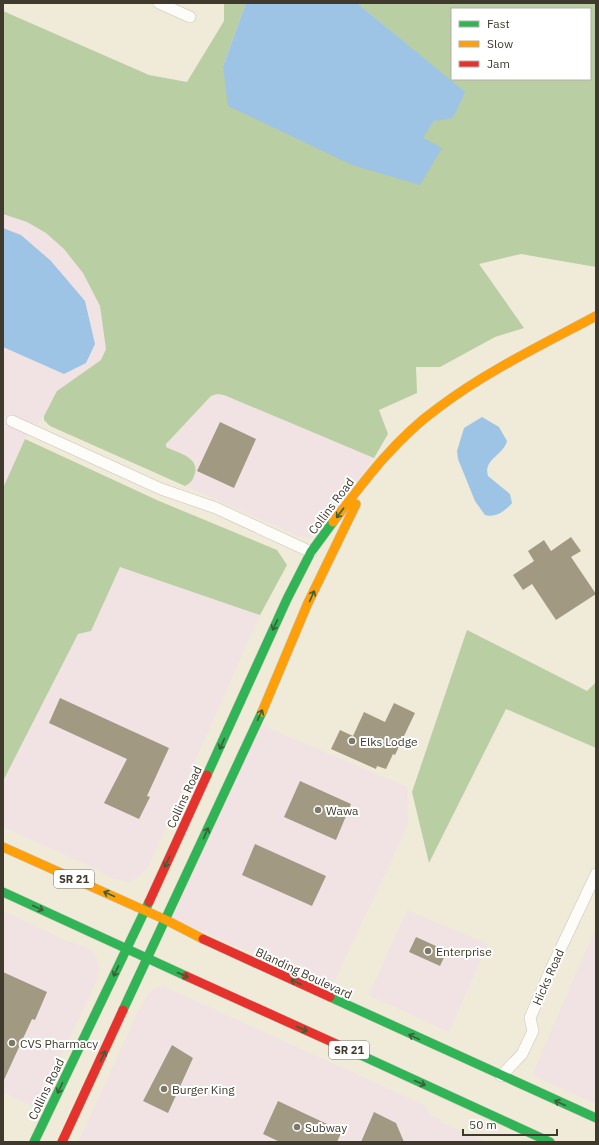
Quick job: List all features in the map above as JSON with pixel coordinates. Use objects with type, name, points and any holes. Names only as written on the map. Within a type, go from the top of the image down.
[{"type":"main road","name":"Collins Road","points":[[34,1142],[145,910],[287,599],[311,552],[372,471],[417,425],[442,404],[492,371],[596,316]]},
{"type":"main road","name":"Collins Road","points":[[62,1142],[263,709],[333,549],[372,471]]},
{"type":"main road","name":"Blanding Boulevard","points":[[3,847],[145,910],[184,931],[596,1118]]},
{"type":"main road","name":"SR 21","points":[[3,892],[550,1142]]},
{"type":"street","points":[[159,3],[190,18]]},
{"type":"street","points":[[12,421],[161,488],[216,508],[311,552]]},
{"type":"street","name":"Hicks Road","points":[[501,1076],[522,1054],[533,1031],[530,1018],[596,874]]},
{"type":"shaded area","points":[[3,214],[27,222],[46,233],[64,249],[83,273],[100,306],[106,349],[101,361],[57,391],[44,416],[25,439],[3,488]]},
{"type":"shaded area","points":[[217,394],[224,395],[374,458],[319,531],[310,538],[298,536],[185,486],[191,483],[193,460],[166,447],[166,445],[211,396]]},
{"type":"shaded area","points":[[121,567],[260,615],[148,867],[141,875],[129,882],[110,878],[99,870],[3,827],[3,781],[78,634],[91,630]]},
{"type":"shaded area","points":[[261,725],[407,787],[408,825],[331,988],[172,918]]},
{"type":"shaded area","points":[[407,910],[488,944],[449,1032],[369,995]]},
{"type":"shaded area","points":[[3,911],[65,940],[85,947],[93,952],[97,959],[99,968],[97,980],[36,1110],[32,1106],[3,1092]]},
{"type":"shaded area","points":[[596,927],[596,1104],[532,1075]]},
{"type":"shaded area","points":[[163,986],[424,1105],[430,1115],[439,1119],[440,1122],[488,1142],[78,1142],[137,1014],[147,996],[153,989]]},
{"type":"green space","points":[[224,3],[246,3],[223,66],[422,138],[434,121],[464,92],[357,3],[596,3],[596,267],[521,254],[479,264],[524,328],[495,337],[440,367],[416,367],[417,393],[379,410],[388,434],[374,458],[224,395],[217,394],[211,396],[166,444],[166,447],[186,456],[194,463],[195,473],[190,482],[185,486],[50,426],[44,420],[44,416],[57,391],[101,360],[106,349],[100,306],[83,273],[64,249],[46,233],[27,222],[3,214],[3,11],[149,75],[187,82],[224,21]]},
{"type":"green space","points":[[25,439],[159,501],[277,550],[287,565],[260,615],[120,567],[91,631],[78,634],[3,781],[3,488]]},
{"type":"green space","points":[[467,630],[587,691],[596,682],[596,748],[506,709],[429,863],[412,792]]},
{"type":"water","points":[[246,3],[357,3],[465,92],[453,118],[434,121],[423,138],[442,148],[420,185],[352,165],[228,106],[223,66]]},
{"type":"water","points":[[3,228],[21,235],[51,261],[85,301],[95,344],[86,363],[64,374],[3,347]]},
{"type":"water","points":[[482,417],[499,427],[507,441],[502,450],[488,465],[487,470],[488,476],[510,494],[512,503],[506,509],[493,516],[485,515],[475,501],[458,459],[457,451],[464,428]]},
{"type":"building","points":[[220,422],[256,439],[234,488],[197,471]]},
{"type":"building","points":[[571,537],[581,551],[571,557],[596,594],[556,620],[532,584],[523,590],[513,575],[534,561],[528,551],[544,540],[551,551]]},
{"type":"building","points":[[60,698],[169,748],[147,796],[150,797],[139,819],[104,803],[127,759],[49,723]]},
{"type":"building","points":[[394,703],[415,713],[395,755],[393,754],[386,769],[377,766],[376,769],[331,749],[340,730],[353,736],[364,712],[385,722]]},
{"type":"building","name":"Wawa","points":[[300,781],[351,804],[336,840],[284,817]]},
{"type":"building","points":[[255,844],[326,876],[312,906],[242,875]]},
{"type":"building","name":"Enterprise","points":[[416,937],[447,951],[440,966],[409,952]]},
{"type":"building","name":"CVS Pharmacy","points":[[3,972],[47,992],[35,1020],[32,1019],[3,1082]]},
{"type":"building","name":"Burger King","points":[[172,1045],[193,1058],[168,1113],[143,1101]]},
{"type":"building","points":[[278,1101],[342,1131],[337,1142],[280,1142],[263,1134]]},
{"type":"building","points":[[374,1112],[396,1123],[404,1142],[361,1142]]},
{"type":"traffic: fast","points":[[207,775],[287,599],[311,552],[333,522]]},
{"type":"traffic: fast","points":[[123,1010],[262,712]]},
{"type":"traffic: fast","points":[[3,892],[186,976]]},
{"type":"traffic: fast","points":[[34,1142],[149,902]]},
{"type":"traffic: fast","points":[[330,997],[596,1118]]},
{"type":"traffic: fast","points":[[354,1052],[550,1142]]},
{"type":"traffic: slow","points":[[333,522],[394,446],[438,408],[495,370],[596,316]]},
{"type":"traffic: slow","points":[[262,712],[307,605],[356,504]]},
{"type":"traffic: slow","points":[[3,847],[166,920],[203,939]]},
{"type":"traffic: jam","points":[[149,902],[207,775]]},
{"type":"traffic: jam","points":[[203,939],[330,997]]},
{"type":"traffic: jam","points":[[186,976],[354,1052]]},
{"type":"traffic: jam","points":[[62,1142],[123,1010]]},
{"type":"place","name":"Elks Lodge","points":[[352,741]]},
{"type":"place","name":"Wawa","points":[[318,810]]},
{"type":"place","name":"Enterprise","points":[[428,951]]},
{"type":"place","name":"CVS Pharmacy","points":[[12,1043]]},
{"type":"place","name":"Burger King","points":[[164,1089]]},
{"type":"place","name":"Subway","points":[[297,1127]]}]
